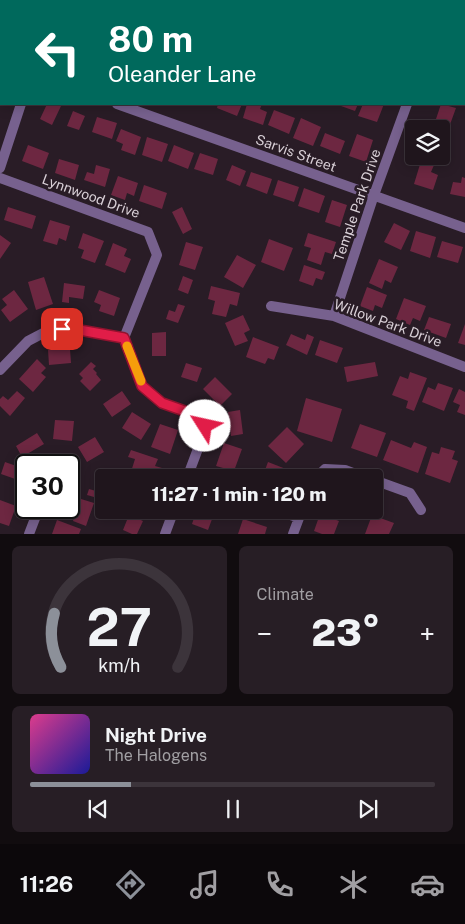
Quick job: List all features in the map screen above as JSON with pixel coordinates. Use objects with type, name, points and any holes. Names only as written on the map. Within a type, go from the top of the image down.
[{"type":"street","points":[[0,168],[21,105]]},
{"type":"street","name":"Sarvis Street","points":[[120,105],[465,228]]},
{"type":"street","name":"Temple Park Drive","points":[[334,316],[374,195],[407,105]]},
{"type":"street","name":"Lynnwood Drive","points":[[0,178],[148,232],[157,255],[124,338]]},
{"type":"street","name":"Willow Park Drive","points":[[271,306],[334,316],[465,367]]},
{"type":"street","points":[[0,370],[28,341],[51,329],[74,329],[124,338],[142,386],[162,403],[193,414],[205,426],[193,469]]},
{"type":"street","points":[[383,483],[410,493],[421,510]]},
{"type":"street","points":[[29,534],[35,519]]},
{"type":"street","points":[[165,534],[171,519]]},
{"type":"street","points":[[293,534],[298,519]]},
{"type":"building","points":[[47,105],[61,106],[52,125],[40,119]]},
{"type":"building","points":[[218,105],[242,105],[237,116],[217,108]]},
{"type":"building","points":[[247,105],[262,105],[260,109],[267,112],[263,125],[243,118]]},
{"type":"building","points":[[342,105],[358,105],[355,111]]},
{"type":"building","points":[[363,105],[384,105],[377,122],[358,116]]},
{"type":"building","points":[[441,105],[456,108],[450,124],[450,120],[436,120]]},
{"type":"building","points":[[274,110],[295,118],[289,134],[268,125]]},
{"type":"building","points":[[73,111],[85,116],[79,130],[67,126]]},
{"type":"building","points":[[97,117],[117,123],[112,139],[92,132]]},
{"type":"building","points":[[301,118],[321,127],[313,146],[293,138]]},
{"type":"building","points":[[121,129],[141,137],[135,155],[121,150],[123,144],[116,141]]},
{"type":"building","points":[[325,133],[345,141],[340,154],[320,146]]},
{"type":"building","points":[[357,134],[373,140],[366,162],[349,156]]},
{"type":"building","points":[[147,137],[168,144],[162,162],[142,155]]},
{"type":"building","points":[[28,145],[49,153],[43,169],[22,161]]},
{"type":"building","points":[[174,145],[194,153],[188,169],[168,161]]},
{"type":"building","points":[[200,153],[218,159],[213,175],[194,169]]},
{"type":"building","points":[[59,159],[79,165],[75,180],[55,173]]},
{"type":"building","points":[[96,165],[110,169],[105,187],[84,180],[87,172],[94,174]]},
{"type":"building","points":[[232,165],[246,171],[240,186],[226,180]]},
{"type":"building","points":[[420,165],[434,165],[431,172],[438,175],[433,190],[414,184]]},
{"type":"building","points":[[251,172],[272,179],[267,194],[246,186]]},
{"type":"building","points":[[118,176],[138,183],[134,196],[127,193],[125,200],[111,195]]},
{"type":"building","points":[[462,177],[465,178],[465,197],[450,194],[453,182],[461,183]]},
{"type":"building","points":[[278,180],[299,187],[294,202],[273,195]]},
{"type":"building","points":[[144,185],[167,193],[162,209],[139,201]]},
{"type":"building","points":[[304,188],[325,196],[319,213],[298,206]]},
{"type":"building","points":[[332,200],[347,205],[340,227],[325,222]]},
{"type":"building","points":[[8,207],[36,216],[32,229],[4,220]]},
{"type":"building","points":[[182,207],[192,229],[183,234],[172,212]]},
{"type":"building","points":[[50,220],[70,226],[66,241],[59,238],[57,245],[43,241]]},
{"type":"building","points":[[394,223],[410,231],[401,250],[384,242]]},
{"type":"building","points":[[416,231],[436,237],[430,258],[410,251]]},
{"type":"building","points":[[83,233],[104,241],[95,263],[81,258],[84,250],[78,248]]},
{"type":"building","points":[[308,233],[336,242],[332,254],[325,252],[321,265],[307,260],[311,248],[304,246]]},
{"type":"building","points":[[0,235],[11,243],[0,259]]},
{"type":"building","points":[[269,239],[293,248],[284,271],[261,262]]},
{"type":"building","points":[[442,241],[463,247],[458,263],[437,257]]},
{"type":"building","points":[[186,242],[203,247],[195,270],[179,265]]},
{"type":"building","points":[[113,243],[127,249],[124,256],[131,259],[125,273],[105,265]]},
{"type":"building","points":[[237,255],[256,265],[243,288],[224,277]]},
{"type":"building","points":[[379,259],[398,267],[391,283],[385,280],[382,289],[369,283]]},
{"type":"building","points":[[304,265],[325,272],[322,280],[316,278],[313,286],[299,281]]},
{"type":"building","points":[[183,276],[193,280],[188,294],[178,290]]},
{"type":"building","points":[[44,277],[53,304],[36,310],[28,282]]},
{"type":"building","points":[[64,283],[85,286],[83,299],[69,297],[69,303],[62,302]]},
{"type":"building","points":[[211,286],[240,293],[237,306],[230,304],[226,317],[212,314],[215,301],[208,299]]},
{"type":"building","points":[[367,287],[387,295],[382,308],[375,305],[373,311],[360,306]]},
{"type":"building","points":[[14,290],[28,309],[10,322],[1,310],[7,305],[2,299]]},
{"type":"building","points":[[99,290],[120,298],[114,316],[99,311],[101,305],[94,302]]},
{"type":"building","points":[[404,298],[426,306],[420,321],[413,318],[410,325],[396,319]]},
{"type":"building","points":[[178,304],[185,306],[178,323],[166,319],[169,310],[175,312]]},
{"type":"building","points":[[243,315],[250,330],[244,333],[248,341],[235,346],[225,323]]},
{"type":"building","points":[[429,317],[451,324],[446,338],[424,330]]},
{"type":"building","points":[[465,324],[465,345],[458,343]]},
{"type":"building","points":[[166,332],[166,356],[152,356],[152,333]]},
{"type":"building","points":[[291,334],[305,340],[307,334],[314,337],[307,355],[286,345]]},
{"type":"building","points":[[253,337],[279,347],[274,360],[268,358],[265,364],[246,357]]},
{"type":"building","points":[[320,340],[343,348],[337,363],[315,355]]},
{"type":"building","points":[[70,349],[71,363],[49,365],[48,350]]},
{"type":"building","points":[[37,359],[46,368],[41,373],[46,377],[33,392],[19,379]]},
{"type":"building","points":[[91,362],[96,366],[93,369],[101,380],[90,391],[80,381],[83,378],[79,374]]},
{"type":"building","points":[[375,362],[378,376],[347,382],[344,367]]},
{"type":"building","points":[[186,363],[202,368],[197,382],[181,377]]},
{"type":"building","points":[[410,372],[427,378],[414,411],[406,408],[408,401],[392,395],[400,376],[408,379]]},
{"type":"building","points":[[215,377],[232,394],[220,406],[203,389]]},
{"type":"building","points":[[438,383],[453,388],[444,411],[422,402],[428,387],[435,390]]},
{"type":"building","points":[[459,389],[465,392],[465,415],[457,412],[460,405],[453,402]]},
{"type":"building","points":[[17,391],[25,398],[10,416],[0,406],[0,399],[3,396],[8,400]]},
{"type":"building","points":[[122,391],[131,404],[112,417],[103,404]]},
{"type":"building","points":[[306,398],[342,409],[332,442],[297,431]]},
{"type":"building","points":[[240,410],[243,434],[231,436],[228,412]]},
{"type":"building","points":[[132,412],[151,424],[141,440],[122,428]]},
{"type":"building","points":[[55,420],[74,421],[72,441],[53,439]]},
{"type":"building","points":[[160,424],[178,430],[170,454],[151,447]]},
{"type":"building","points":[[360,424],[386,433],[377,457],[351,448]]},
{"type":"building","points":[[287,427],[304,444],[286,463],[268,446]]},
{"type":"building","points":[[37,433],[44,444],[27,454],[20,454],[16,446]]},
{"type":"building","points":[[95,437],[104,452],[87,462],[78,447]]},
{"type":"building","points":[[391,440],[411,448],[414,442],[427,447],[418,473],[383,460]]},
{"type":"building","points":[[224,443],[242,449],[235,469],[216,466]]},
{"type":"building","points":[[441,447],[455,451],[452,459],[458,461],[450,483],[425,474],[432,452],[439,454]]},
{"type":"building","points":[[131,450],[158,459],[155,466],[162,469],[132,469],[135,459],[128,457]]},
{"type":"building","points":[[5,462],[15,466],[15,479],[1,474]]},
{"type":"building","points":[[268,462],[286,469],[265,469]]},
{"type":"building","points":[[89,489],[95,491],[95,497],[87,495]]},
{"type":"building","points":[[81,499],[94,503],[86,526],[73,521],[74,519],[80,519]]},
{"type":"building","points":[[0,500],[15,506],[15,509],[9,526],[0,523]]},
{"type":"building","points":[[127,519],[143,521],[137,534],[123,530]]},
{"type":"building","points":[[194,519],[212,519],[208,530],[192,524]]},
{"type":"building","points":[[243,519],[267,527],[265,534],[238,534]]},
{"type":"building","points":[[318,519],[339,521],[334,534],[322,534],[314,531]]},
{"type":"building","points":[[371,519],[383,519],[394,523],[389,534],[365,534]]},
{"type":"building","points":[[57,520],[81,529],[79,534],[52,534]]},
{"type":"slow traffic","points":[[127,346],[141,381]]},
{"type":"route","points":[[62,329],[74,329],[124,338],[142,386],[162,403],[193,414],[205,426]]}]
